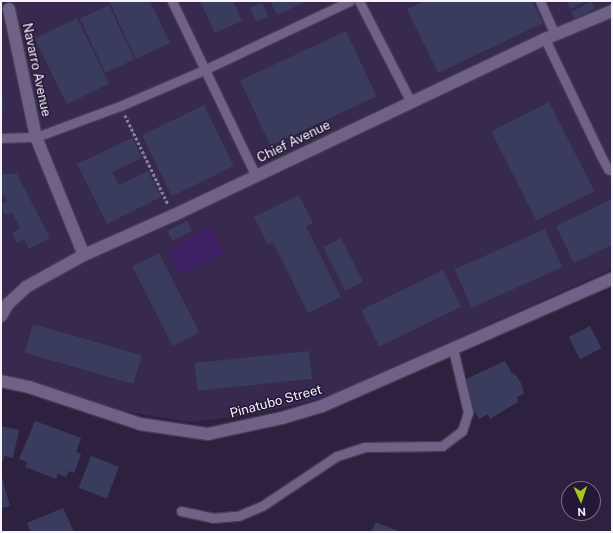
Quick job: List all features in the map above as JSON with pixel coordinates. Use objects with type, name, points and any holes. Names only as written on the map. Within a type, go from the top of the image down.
[{"type":"street","name":"Navarro Avenue","points":[[9,6],[36,137],[84,255]]},
{"type":"street","name":"Chief Avenue","points":[[1,316],[8,304],[26,287],[84,255],[174,215],[550,37],[612,11]]},
{"type":"street","name":"Pinatubo Street","points":[[1,381],[29,387],[140,424],[208,434],[282,418],[322,406],[612,279]]},
{"type":"lane","points":[[172,1],[256,176]]},
{"type":"lane","points":[[1,138],[36,137],[120,106],[204,70],[350,1]]},
{"type":"lane","points":[[359,1],[411,102]]},
{"type":"lane","points":[[540,1],[550,37],[601,156],[608,169],[612,171]]},
{"type":"lane","points":[[181,511],[213,518],[238,516],[262,506],[337,456],[364,447],[442,446],[462,431],[468,412],[453,349]]},
{"type":"path","points":[[120,106],[174,215]]},
{"type":"shaded area","points":[[1,1],[612,1],[612,269],[327,397],[251,415],[189,422],[124,411],[13,376],[1,376]]},
{"type":"shaded area","points":[[211,227],[224,253],[181,275],[167,249]]},
{"type":"building","points":[[109,1],[150,1],[170,43],[136,59]]},
{"type":"building","points":[[200,1],[233,1],[242,21],[215,33]]},
{"type":"building","points":[[270,1],[307,1],[277,15]]},
{"type":"building","points":[[424,1],[532,1],[543,23],[438,73],[407,9]]},
{"type":"building","points":[[567,1],[587,1],[570,9]]},
{"type":"building","points":[[591,1],[595,8],[575,19],[571,12]]},
{"type":"building","points":[[262,3],[268,17],[256,22],[250,8]]},
{"type":"building","points":[[109,5],[134,59],[105,73],[80,19]]},
{"type":"building","points":[[77,18],[109,84],[67,104],[35,39]]},
{"type":"building","points":[[346,31],[376,96],[270,146],[240,80]]},
{"type":"building","points":[[2,80],[3,116],[1,116]]},
{"type":"building","points":[[549,102],[594,191],[536,221],[491,132]]},
{"type":"building","points":[[204,105],[234,166],[172,196],[142,135]]},
{"type":"building","points":[[132,138],[142,158],[112,172],[119,185],[148,171],[161,197],[107,224],[77,164]]},
{"type":"building","points":[[1,174],[17,174],[50,238],[29,249],[24,239],[17,243],[12,233],[20,228],[12,212],[5,215],[1,207],[1,204],[7,202],[4,195],[1,195]]},
{"type":"building","points":[[299,195],[313,223],[306,226],[341,297],[308,313],[273,242],[268,245],[254,217]]},
{"type":"building","points":[[612,199],[612,245],[574,263],[556,226]]},
{"type":"building","points":[[187,221],[192,231],[172,241],[167,231]]},
{"type":"building","points":[[545,229],[562,267],[472,308],[455,269]]},
{"type":"building","points":[[341,238],[363,282],[345,291],[323,247]]},
{"type":"building","points":[[159,253],[199,332],[173,346],[132,267]]},
{"type":"building","points":[[443,270],[461,307],[379,347],[361,310]]},
{"type":"building","points":[[33,324],[142,355],[133,384],[25,353]]},
{"type":"building","points":[[590,326],[601,348],[580,359],[569,337]]},
{"type":"building","points":[[309,351],[312,379],[198,391],[195,363]]},
{"type":"building","points":[[505,361],[512,374],[514,373],[521,383],[524,394],[517,397],[518,402],[490,419],[488,414],[479,419],[465,395],[468,394],[462,381]]},
{"type":"building","points":[[35,421],[81,438],[76,452],[81,454],[74,473],[69,471],[66,477],[58,474],[56,479],[25,467],[27,462],[19,459]]},
{"type":"building","points":[[1,426],[19,430],[13,458],[4,456],[3,461],[1,461]]},
{"type":"building","points":[[91,456],[119,467],[107,498],[79,488]]},
{"type":"building","points":[[1,474],[10,506],[1,508]]},
{"type":"building","points":[[63,508],[74,532],[31,532],[27,523]]},
{"type":"building","points":[[376,522],[400,532],[371,532]]}]
